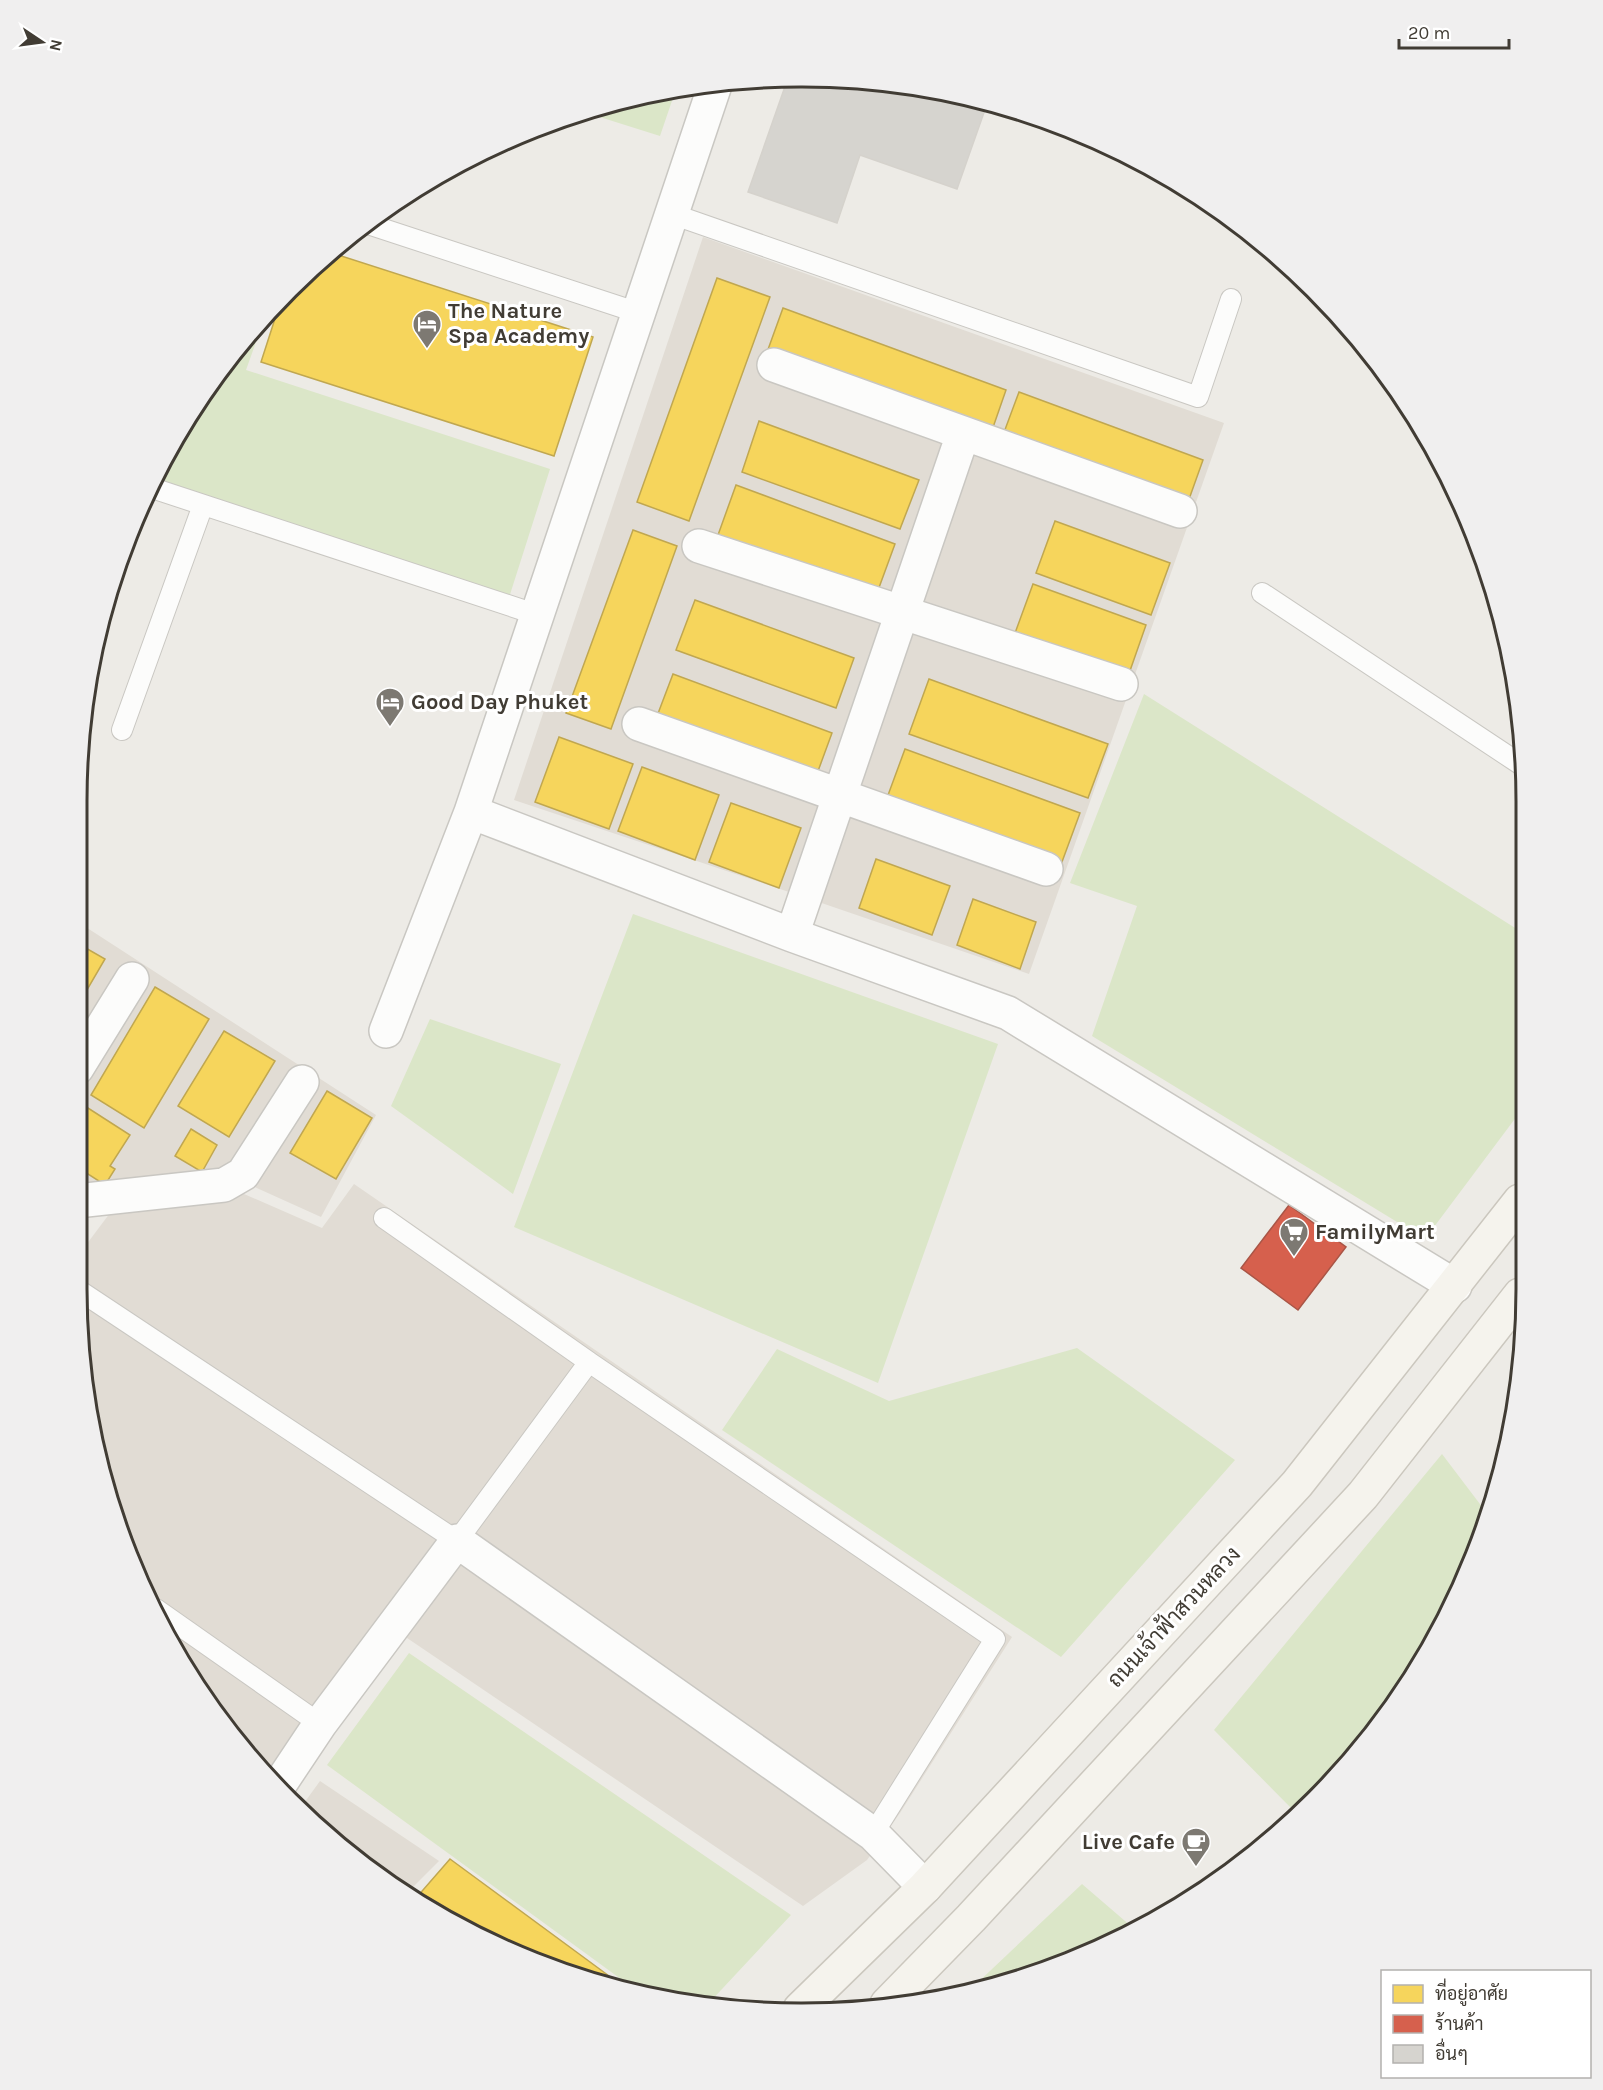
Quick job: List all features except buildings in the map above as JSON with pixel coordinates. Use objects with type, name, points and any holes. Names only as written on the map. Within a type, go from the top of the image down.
[{"type":"main road","name":"ถนนเจ้าฟ้าสวนหลวง","points":[[806,2003],[925,1887],[1297,1484],[1516,1206]]},
{"type":"main road","points":[[894,1997],[971,1918],[1363,1495],[1515,1301]]},
{"type":"street","points":[[386,1031],[471,812],[712,93]]},
{"type":"street","points":[[774,365],[1180,511]]},
{"type":"street","points":[[792,935],[963,434]]},
{"type":"street","points":[[699,546],[1121,684]]},
{"type":"street","points":[[639,724],[1046,868]]},
{"type":"street","points":[[471,812],[792,935],[1008,1013],[1455,1286]]},
{"type":"street","points":[[87,1052],[132,979]]},
{"type":"street","points":[[87,1201],[224,1185],[243,1174],[302,1082]]},
{"type":"street","points":[[283,1780],[320,1724],[457,1541],[873,1834],[925,1887]]},
{"type":"lane","points":[[672,214],[1198,397],[1231,299]]},
{"type":"lane","points":[[378,227],[639,313]]},
{"type":"lane","points":[[158,491],[538,615]]},
{"type":"lane","points":[[122,730],[203,505]]},
{"type":"lane","points":[[1262,593],[1514,760]]},
{"type":"lane","points":[[384,1218],[589,1362],[995,1639],[873,1834]]},
{"type":"lane","points":[[87,1297],[457,1541],[589,1362]]},
{"type":"lane","points":[[167,1617],[320,1724]]},
{"type":"shaded area","points":[[703,237],[1224,423],[1029,974],[514,800]]},
{"type":"shaded area","points":[[87,928],[376,1115],[321,1217],[246,1183],[87,1201]]},
{"type":"shaded area","points":[[354,1184],[1012,1637],[900,1813],[867,1860],[803,1906],[379,1619],[273,1769],[264,1760],[207,1685],[183,1646],[141,1562],[125,1518],[111,1473],[93,1382],[89,1335],[87,1244],[113,1209],[244,1194],[322,1228]]},
{"type":"shaded area","points":[[320,1781],[439,1861],[412,1888],[330,1826],[305,1802]]},
{"type":"green space","points":[[673,99],[660,136],[599,117]]},
{"type":"green space","points":[[257,339],[246,370],[550,469],[506,607],[154,500],[183,444],[207,405]]},
{"type":"green space","points":[[1144,694],[1516,928],[1516,1117],[1425,1239],[1092,1036],[1137,906],[1070,883]]},
{"type":"green space","points":[[633,914],[998,1044],[878,1383],[514,1227]]},
{"type":"green space","points":[[430,1019],[561,1064],[513,1194],[391,1106]]},
{"type":"green space","points":[[1077,1348],[1235,1460],[1061,1657],[722,1430],[777,1349],[889,1401]]},
{"type":"green space","points":[[1442,1454],[1482,1506],[1478,1518],[1462,1562],[1420,1646],[1396,1685],[1339,1760],[1292,1809],[1214,1730]]},
{"type":"green space","points":[[409,1653],[791,1915],[714,1998],[622,1980],[327,1765]]},
{"type":"green space","points":[[1082,1884],[1128,1924],[1075,1949],[980,1980]]},
{"type":"place","name":"The Nature Spa Academy","points":[[427,350]]},
{"type":"place","name":"Good Day Phuket","points":[[390,728]]},
{"type":"place","name":"FamilyMart","points":[[1294,1258]]},
{"type":"place","name":"Live Cafe","points":[[1196,1868]]}]
